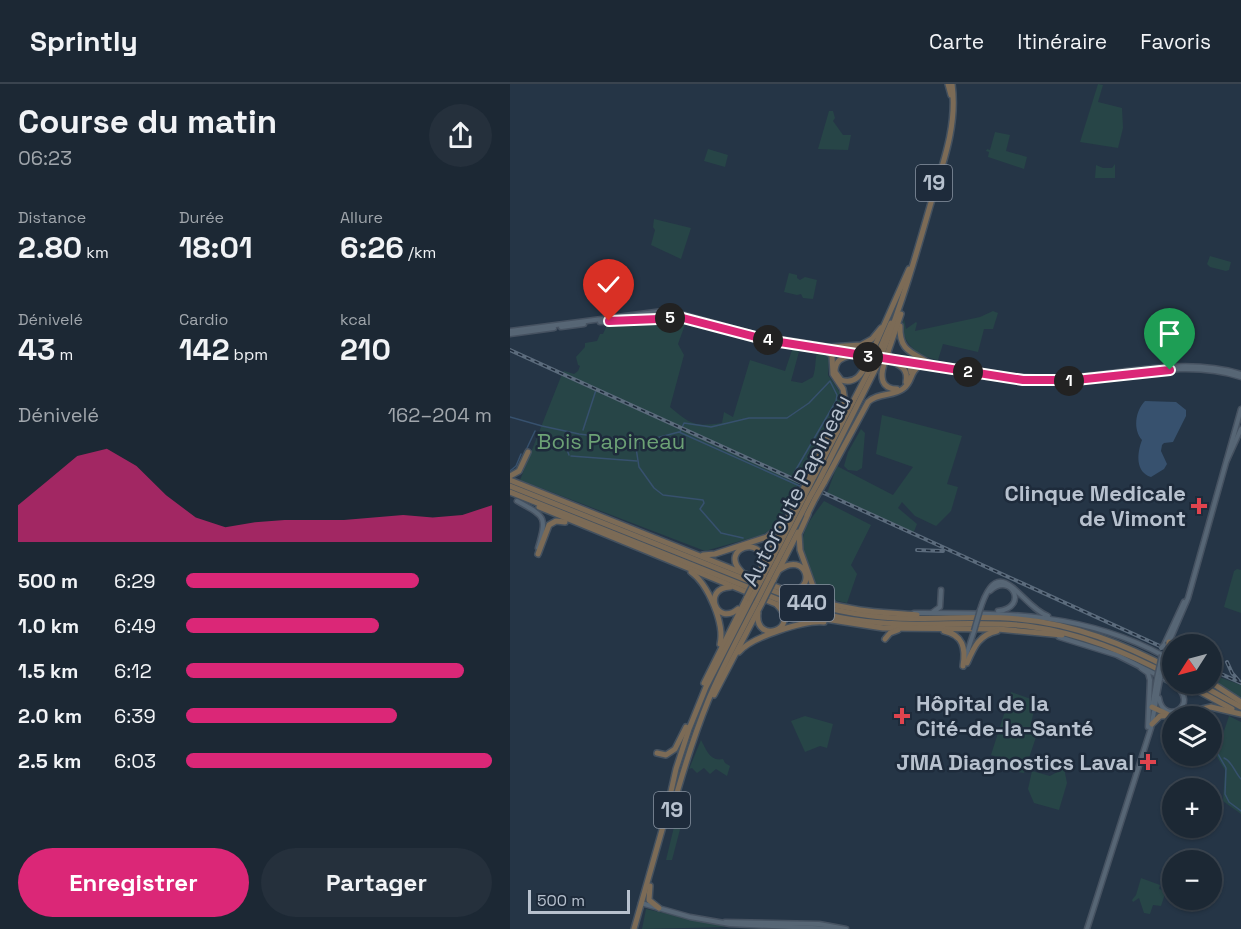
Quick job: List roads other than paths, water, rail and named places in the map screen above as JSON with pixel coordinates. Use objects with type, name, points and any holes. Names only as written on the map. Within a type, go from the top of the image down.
[{"type":"highway","points":[[951,84],[952,94]]},
{"type":"highway","name":"Autoroute Papineau","points":[[816,480],[876,364],[914,263],[951,135],[954,114],[952,94]]},
{"type":"highway","name":"Autoroute Papineau","points":[[881,351],[909,269],[948,135],[952,94]]},
{"type":"highway","points":[[914,263],[899,331],[904,346],[913,355],[928,363]]},
{"type":"highway","points":[[839,454],[881,351],[890,314],[909,269]]},
{"type":"highway","points":[[816,480],[820,455],[845,402],[844,392],[834,377],[832,356],[827,348],[833,345],[855,346],[866,343],[878,333],[890,314]]},
{"type":"highway","points":[[881,351],[901,315]]},
{"type":"highway","points":[[832,365],[838,350]]},
{"type":"highway","points":[[854,354],[842,357],[836,364],[836,374],[843,381],[856,379],[876,364]]},
{"type":"highway","points":[[876,364],[885,385],[894,389],[902,387],[907,380],[906,372],[889,360]]},
{"type":"highway","points":[[910,361],[911,374]]},
{"type":"highway","name":"Autoroute Papineau","points":[[642,904],[650,886],[695,734],[717,680],[765,576],[808,496],[859,391],[876,364]]},
{"type":"highway","points":[[692,553],[716,554],[768,537],[808,496],[816,480],[839,454],[870,400],[878,395],[903,389],[915,368],[921,365]]},
{"type":"highway","points":[[820,455],[859,391]]},
{"type":"highway","points":[[525,453],[519,471],[510,478],[785,590],[844,607],[948,618]]},
{"type":"highway","name":"440","points":[[510,486],[784,595],[830,609],[879,617],[1009,618],[1068,627],[1116,642],[1162,665]]},
{"type":"highway","points":[[510,494],[586,528],[808,615],[877,628],[1008,629],[1062,635],[1109,646]]},
{"type":"highway","name":"440","points":[[510,494],[777,599],[817,612],[887,624],[990,624],[1026,626],[1067,633],[1109,646],[1162,672]]},
{"type":"highway","points":[[808,496],[808,514],[800,532],[799,543],[811,583],[822,597],[844,607]]},
{"type":"highway","points":[[778,571],[808,514]]},
{"type":"highway","points":[[609,520],[659,545]]},
{"type":"highway","points":[[537,554],[547,528],[552,522],[560,521],[586,528]]},
{"type":"highway","points":[[695,734],[728,668],[785,522]]},
{"type":"highway","points":[[744,574],[735,561],[737,552],[744,547],[752,547],[759,552],[762,558],[765,576]]},
{"type":"highway","points":[[765,576],[785,566],[793,564],[801,566],[805,571],[806,579],[802,587],[785,590]]},
{"type":"highway","points":[[679,565],[702,582],[720,624],[721,641],[711,669]]},
{"type":"highway","points":[[735,588],[719,590],[714,598],[715,606],[722,613],[734,613],[742,606],[755,601]]},
{"type":"highway","points":[[755,601],[758,620],[767,631],[775,631],[783,626],[785,619],[783,612],[776,604]]},
{"type":"highway","name":"Autoroute Papineau","points":[[642,904],[679,759],[699,703],[755,601]]},
{"type":"highway","points":[[657,753],[666,755],[673,751],[742,606]]},
{"type":"highway","points":[[728,668],[743,647],[754,640],[810,622],[844,623]]},
{"type":"highway","points":[[877,628],[884,632],[885,639],[890,633],[902,629]]},
{"type":"highway","points":[[932,629],[950,632],[960,639],[965,651],[965,664]]},
{"type":"highway","points":[[965,664],[983,636],[1008,629]]},
{"type":"highway","points":[[1222,691],[1241,705]]},
{"type":"highway","points":[[1204,694],[1241,714]]},
{"type":"highway","points":[[1219,694],[1241,705]]},
{"type":"highway","points":[[1154,708],[1162,712]]},
{"type":"highway","points":[[1222,710],[1241,714]]},
{"type":"highway","points":[[1150,725],[1162,716]]},
{"type":"highway","points":[[679,759],[688,723]]},
{"type":"highway","points":[[650,886],[649,900],[659,908]]},
{"type":"highway","points":[[635,929],[642,904]]},
{"type":"main road","points":[[592,322],[649,312],[670,312],[761,336],[838,350],[1009,375],[1070,379]]},
{"type":"main road","points":[[510,333],[580,323],[681,318],[755,338],[827,348]]},
{"type":"main road","points":[[838,350],[1013,379],[1070,379],[1191,366],[1217,368],[1241,376]]},
{"type":"main road","points":[[1170,634],[1191,587],[1241,409]]},
{"type":"main road","points":[[1227,460],[1241,429]]},
{"type":"main road","points":[[510,494],[517,501],[537,512],[543,520],[544,528],[537,554]]},
{"type":"main road","points":[[517,501],[553,514]]},
{"type":"main road","points":[[982,610],[985,595],[991,587],[1006,582],[1013,586],[1035,610],[1057,620]]},
{"type":"main road","points":[[965,664],[987,596],[993,589],[1002,585],[1011,588],[1015,597],[1012,606],[989,613]]},
{"type":"main road","points":[[929,613],[938,610],[941,603],[941,590]]},
{"type":"main road","points":[[941,603],[945,610],[958,613]]},
{"type":"main road","points":[[907,613],[989,613],[1057,620],[1115,635],[1162,654]]},
{"type":"main road","points":[[1049,635],[1089,644],[1128,660],[1162,678]]},
{"type":"main road","points":[[1128,660],[1150,676],[1150,725]]},
{"type":"main road","points":[[1154,708],[1162,665]]},
{"type":"main road","points":[[1158,679],[1159,703],[1163,709],[1170,712],[1178,711],[1183,705],[1185,698],[1183,694]]},
{"type":"main road","points":[[1087,929],[1146,741],[1158,692]]},
{"type":"main road","points":[[642,904],[674,913]]},
{"type":"main road","points":[[642,904],[733,925],[833,929]]},
{"type":"main road","points":[[721,922],[819,924],[846,929]]},
{"type":"water","points":[[1145,401],[1176,402],[1186,410],[1186,416],[1173,442],[1162,445],[1161,451],[1167,464],[1164,469],[1151,477],[1146,475],[1140,467],[1139,451],[1142,440],[1136,426],[1139,410]]},
{"type":"waterway","points":[[680,432],[684,423],[711,427],[749,418],[787,418],[809,403],[830,381],[837,395],[836,401],[794,473]]},
{"type":"waterway","points":[[583,430],[596,390]]},
{"type":"waterway","points":[[510,417],[579,434],[641,442],[679,432],[802,487]]},
{"type":"waterway","points":[[527,448],[535,431]]},
{"type":"waterway","points":[[562,437],[569,455]]},
{"type":"waterway","points":[[636,448],[639,467],[654,488],[663,495],[703,500],[704,503],[700,509],[721,533],[743,538]]},
{"type":"waterway","points":[[510,471],[516,466],[521,454]]},
{"type":"waterway","points":[[571,456],[637,461]]},
{"type":"waterway","points":[[1224,758],[1241,779]]},
{"type":"waterway","points":[[1222,761],[1226,768],[1225,794],[1229,802],[1241,811]]},
{"type":"railway","points":[[510,350],[1162,647]]},
{"type":"railway","points":[[917,550],[943,551]]},
{"type":"railway","points":[[1227,662],[1239,681]]},
{"type":"railway","points":[[1222,674],[1241,683]]},
{"type":"place","name":"Clinque Medicale de Vimont","points":[[1199,506]]},
{"type":"place","name":"Hôpital de la Cité-de-la-Santé","points":[[902,716]]},
{"type":"place","name":"JMA Diagnostics Laval","points":[[1148,762]]},
{"type":"park label","name":"Bois Papineau","points":[[611,441]]}]
